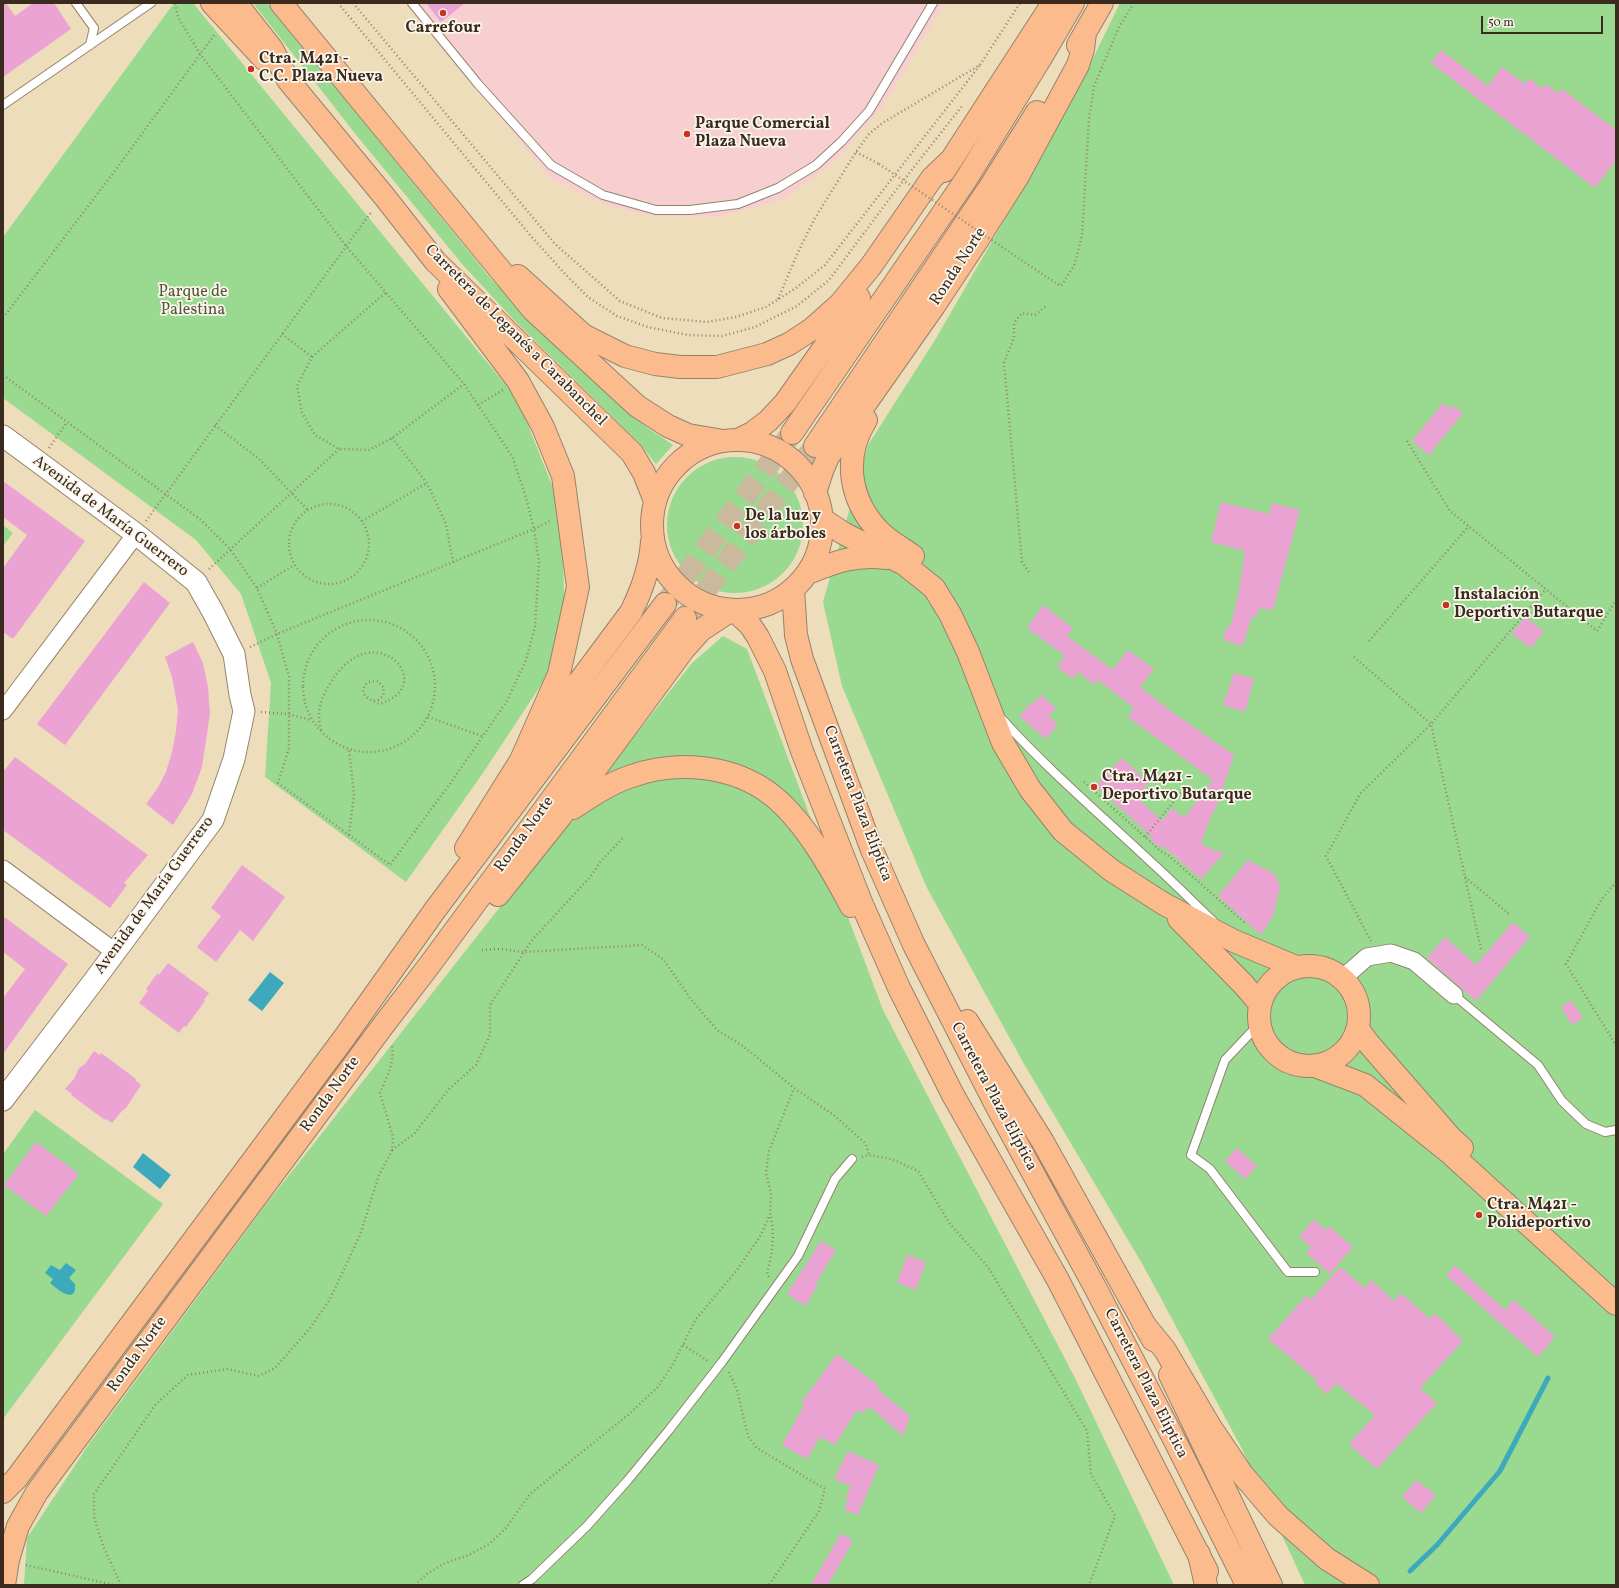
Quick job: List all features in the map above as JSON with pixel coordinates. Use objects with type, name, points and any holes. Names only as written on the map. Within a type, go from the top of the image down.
[{"type":"main road","points":[[212,3],[263,58],[288,80]]},
{"type":"main road","name":"Carretera de Leganés a Carabanchel","points":[[236,3],[272,49],[288,80],[384,196],[435,261],[632,453],[644,473],[655,501]]},
{"type":"main road","name":"Carretera de Leganés a Carabanchel","points":[[280,3],[472,238],[533,310],[637,406],[668,426],[688,435],[762,444],[785,455],[803,472],[815,493],[820,507],[822,520],[821,536],[815,558],[808,573]]},
{"type":"main road","points":[[435,910],[451,871],[521,760],[631,612],[642,590],[648,569],[652,539],[652,518],[655,501],[662,483],[673,468],[688,455],[699,449],[731,441],[752,433],[768,421],[785,403],[856,303],[952,159],[1053,3]]},
{"type":"main road","points":[[792,433],[965,181],[1073,3]]},
{"type":"main road","name":"Ronda Norte","points":[[814,446],[988,190],[1102,3]]},
{"type":"main road","name":"Ronda Norte","points":[[815,493],[828,457],[934,306],[1018,176],[1078,65],[1083,49],[1085,32]]},
{"type":"main road","points":[[472,238],[534,288],[583,335],[625,356],[655,364],[680,367],[717,367],[767,354],[789,344],[812,329],[840,304],[872,266],[932,178],[952,159]]},
{"type":"main road","points":[[435,261],[449,288],[518,381],[543,427],[563,476],[578,587],[559,674],[521,760]]},
{"type":"main road","points":[[934,306],[901,368],[864,422],[856,438],[852,457],[852,481],[859,503],[868,518],[890,542],[908,552],[929,571],[968,652],[1003,743],[1030,789],[1063,831],[1111,870],[1164,904],[1242,935],[1296,967]]},
{"type":"main road","points":[[822,520],[879,556],[904,564],[925,580],[942,599]]},
{"type":"main road","points":[[652,539],[657,555],[663,566],[685,592],[701,602],[732,611],[756,609],[776,601],[793,589],[808,573],[844,559],[879,556]]},
{"type":"main road","name":"Carretera Plaza Elíptica","points":[[793,589],[796,635],[802,659],[872,850],[914,945],[996,1105],[1100,1296],[1247,1585]]},
{"type":"main road","name":"Ronda Norte","points":[[3,1492],[16,1479],[306,1089],[435,910],[665,604]]},
{"type":"main road","points":[[431,963],[450,948],[469,929],[512,878],[561,816],[684,649],[701,630],[732,611]]},
{"type":"main road","name":"Carretera Plaza Elíptica","points":[[732,611],[750,625],[758,637],[775,671],[802,751],[861,902],[899,988],[953,1095],[1058,1280],[1214,1585]]},
{"type":"main road","name":"Ronda Norte","points":[[4,1585],[8,1560],[18,1526],[37,1492],[382,1026],[431,963],[684,618]]},
{"type":"main road","points":[[561,816],[611,785],[629,777],[651,771],[694,767],[726,772],[751,781],[772,796],[792,814],[809,836],[844,892],[872,948],[899,988]]},
{"type":"main road","points":[[1164,904],[1244,985],[1259,1014],[1267,1045],[1284,1059],[1305,1066],[1315,1066],[1334,1060],[1349,1046],[1358,1029],[1359,1009],[1353,992],[1343,978],[1325,969],[1308,965],[1296,967],[1280,975],[1269,986],[1259,1014]]},
{"type":"main road","points":[[914,945],[962,1013],[1035,1129],[1143,1323],[1271,1585]]},
{"type":"main road","points":[[1358,1029],[1369,1044],[1451,1138],[1616,1289]]},
{"type":"main road","points":[[1315,1066],[1365,1085],[1450,1154],[1616,1304]]},
{"type":"main road","points":[[1143,1323],[1165,1350],[1210,1428],[1242,1474],[1278,1516],[1327,1559],[1368,1585]]},
{"type":"main road","points":[[1199,1554],[1206,1585]]},
{"type":"street","name":"Avenida de María Guerrero","points":[[3,436],[136,534],[196,582],[234,654],[244,711],[234,759],[213,820],[3,1100]]},
{"type":"street","points":[[3,711],[136,534]]},
{"type":"street","points":[[3,869],[115,952]]},
{"type":"street","points":[[1343,978],[1367,957],[1391,953],[1414,961],[1454,995]]},
{"type":"lane","points":[[76,3],[94,28],[90,45]]},
{"type":"lane","points":[[136,14],[141,3]]},
{"type":"lane","points":[[3,105],[151,3]]},
{"type":"lane","points":[[412,3],[478,84],[551,165],[603,195],[656,210],[690,210],[738,204],[778,188],[816,165],[842,141],[869,111],[933,3]]},
{"type":"lane","points":[[989,706],[1021,740],[1075,792],[1153,863],[1242,935]]},
{"type":"lane","points":[[1454,995],[1538,1065],[1562,1101],[1586,1124],[1605,1132],[1616,1130]]},
{"type":"lane","points":[[1259,1014],[1225,1060],[1191,1155],[1210,1169],[1288,1272],[1315,1272]]},
{"type":"lane","points":[[523,1585],[532,1579],[588,1526],[669,1430],[722,1362],[798,1256],[835,1179],[852,1160]]},
{"type":"path","points":[[175,3],[178,17],[200,54],[346,246],[384,293],[464,384],[512,456],[525,494],[534,529],[539,562],[535,627],[526,660],[507,701],[452,781]]},
{"type":"path","points":[[338,3],[530,235],[588,297],[617,316],[648,327],[688,335],[722,336],[755,327],[797,306],[829,280],[896,190],[964,103]]},
{"type":"path","points":[[778,300],[799,250],[815,218],[856,152],[869,134],[884,122],[980,66],[1020,3]]},
{"type":"path","points":[[856,152],[879,164],[1061,286],[1074,266],[1082,236],[1089,119],[1094,86],[1119,27],[1134,3]]},
{"type":"path","points":[[3,318],[111,176],[218,30]]},
{"type":"path","points":[[136,534],[384,196]]},
{"type":"path","points":[[384,293],[312,357],[297,386],[302,413],[315,435],[339,449],[369,450],[392,438],[464,384]]},
{"type":"path","points":[[1029,572],[1022,562],[1004,363],[1014,338],[1014,323],[1022,313],[1035,315],[1047,305]]},
{"type":"path","points":[[282,334],[312,357]]},
{"type":"path","points":[[478,405],[518,381]]},
{"type":"path","points":[[38,462],[67,422]]},
{"type":"path","points":[[215,425],[259,459],[308,510]]},
{"type":"path","points":[[392,438],[427,483],[446,524],[453,562]]},
{"type":"path","points":[[1406,441],[1450,511],[1597,631],[1616,600]]},
{"type":"path","points":[[196,582],[339,449]]},
{"type":"path","points":[[362,521],[427,483]]},
{"type":"path","points":[[331,504],[343,506],[354,512],[362,521],[367,533],[369,546],[366,558],[360,569],[350,578],[338,583],[326,584],[313,581],[302,575],[294,565],[290,553],[290,535],[298,518],[308,510],[319,505],[331,504]]},
{"type":"path","points":[[234,654],[285,631],[534,529],[568,512]]},
{"type":"path","points":[[1369,640],[1469,526]]},
{"type":"path","points":[[257,588],[294,565]]},
{"type":"path","points":[[1378,955],[1326,856],[1360,794],[1431,724],[1546,589]]},
{"type":"path","points":[[357,620],[378,620],[398,626],[416,638],[428,655],[435,676],[434,697],[428,717],[417,732],[403,743],[386,750],[367,752],[349,750],[335,743],[322,733],[312,720],[304,700],[303,679],[308,658],[320,641],[337,628],[357,620]]},
{"type":"path","points":[[322,733],[318,718],[321,702],[328,688],[342,667],[356,656],[369,652],[386,654],[401,665],[404,674],[404,683],[399,692],[392,698],[379,704],[373,701],[366,697],[364,689],[368,682],[376,680],[383,685],[385,691],[381,699],[373,701]]},
{"type":"path","points":[[1354,658],[1431,724],[1481,949]]},
{"type":"path","points":[[244,711],[288,714],[312,720]]},
{"type":"path","points":[[428,717],[482,736]]},
{"type":"path","points":[[349,750],[354,794],[349,835]]},
{"type":"path","points":[[1084,782],[1145,837],[1168,855],[1242,935]]},
{"type":"path","points":[[1145,837],[1184,788]]},
{"type":"path","points":[[392,1150],[414,1134],[449,1089],[476,1065],[490,1035],[490,1006],[524,952],[591,876],[601,861],[623,838]]},
{"type":"path","points":[[1465,877],[1509,914]]},
{"type":"path","points":[[1616,882],[1601,900],[1566,964],[1616,1045]]},
{"type":"path","points":[[482,950],[501,949],[524,952],[642,945],[664,959],[690,998],[717,1030],[743,1046],[794,1088],[834,1116],[866,1144],[869,1155]]},
{"type":"path","points":[[121,1585],[103,1546],[94,1517],[94,1494],[156,1404],[188,1375],[227,1369],[259,1376],[275,1368],[311,1327],[330,1299],[360,1235],[379,1175],[392,1150],[393,1137],[380,1093],[387,1077],[393,1053],[391,1038],[382,1026]]},
{"type":"path","points":[[776,1286],[767,1272],[772,1258],[774,1227],[770,1214],[771,1193],[766,1173],[769,1151],[794,1088]]},
{"type":"path","points":[[852,1160],[869,1155],[892,1159],[918,1171],[950,1224],[988,1268],[1087,1431],[1092,1474],[1115,1516],[1089,1585]]},
{"type":"path","points":[[415,1585],[427,1574],[445,1563],[469,1555],[489,1544],[506,1528],[530,1494],[628,1415],[657,1388],[672,1366],[696,1319],[737,1270],[761,1235],[770,1214]]},
{"type":"path","points":[[683,1345],[710,1362],[722,1362]]},
{"type":"path","points":[[732,1376],[737,1390],[748,1436],[757,1448],[825,1489],[818,1511],[769,1585]]},
{"type":"path","points":[[8,1560],[34,1568],[114,1585]]},
{"type":"shaded area","name":"Parque Comercial Plaza Nueva","points":[[405,3],[945,3],[883,106],[836,161],[784,199],[719,217],[657,216],[610,207],[551,179]]},
{"type":"green space","name":"Parque de Palestina","points":[[174,3],[193,3],[518,400],[561,508],[566,647],[483,773],[406,882],[265,777],[271,683],[241,594],[196,540],[3,398],[3,237]]},
{"type":"green space","points":[[253,3],[267,3],[491,279],[611,398],[648,428],[673,445],[656,464],[638,442],[512,318],[463,265],[357,136]]},
{"type":"green space","points":[[1120,3],[1616,3],[1616,1585],[1305,1585],[1241,1447],[1144,1267],[1024,1064],[927,888],[842,686],[823,602],[868,445],[935,340],[1006,217],[1076,93]]},
{"type":"green space","points":[[728,457],[742,457],[761,462],[773,468],[788,482],[798,499],[802,512],[802,538],[798,551],[792,563],[778,578],[773,582],[755,590],[742,593],[728,593],[709,588],[697,582],[682,568],[678,563],[670,545],[667,532],[667,518],[672,499],[678,487],[692,472],[697,468],[715,460]]},
{"type":"green space","points":[[3,525],[13,533],[3,546]]},
{"type":"green space","points":[[723,636],[747,649],[883,1010],[1075,1378],[1174,1585],[24,1585],[27,1538],[89,1444],[267,1203],[692,663]]},
{"type":"green space","points":[[35,1110],[163,1204],[3,1419],[3,1154]]},
{"type":"water","points":[[270,972],[284,983],[262,1011],[248,1000]]},
{"type":"water","points":[[143,1153],[171,1175],[160,1189],[133,1167]]},
{"type":"water","points":[[66,1263],[76,1270],[69,1278],[75,1284],[75,1291],[70,1295],[62,1292],[50,1283],[53,1279],[45,1273],[51,1265],[60,1270]]},
{"type":"building","points":[[3,3],[6,3],[15,16],[33,3],[54,3],[71,29],[3,77]]},
{"type":"building","name":"Carrefour","points":[[426,3],[465,3],[441,22]]},
{"type":"building","points":[[1441,50],[1488,86],[1502,67],[1525,84],[1529,78],[1543,89],[1546,84],[1558,93],[1562,89],[1616,130],[1616,160],[1595,188],[1431,63]]},
{"type":"building","points":[[1443,403],[1450,409],[1453,405],[1463,413],[1429,455],[1412,441]]},
{"type":"building","points":[[3,481],[85,541],[13,639],[3,632],[3,568],[27,535],[3,517]]},
{"type":"building","points":[[1221,502],[1269,514],[1272,503],[1300,510],[1273,610],[1259,608],[1257,617],[1252,616],[1243,646],[1223,640],[1227,626],[1230,627],[1238,596],[1245,551],[1211,542]]},
{"type":"building","points":[[144,582],[170,603],[65,745],[37,724]]},
{"type":"building","points":[[1043,605],[1073,628],[1067,636],[1113,670],[1128,650],[1154,669],[1140,687],[1172,712],[1234,755],[1219,800],[1209,821],[1201,844],[1213,850],[1224,853],[1201,879],[1162,845],[1160,848],[1150,839],[1152,837],[1096,786],[1122,758],[1149,783],[1136,797],[1162,821],[1172,808],[1184,818],[1213,780],[1128,717],[1134,708],[1098,680],[1095,685],[1078,672],[1073,679],[1057,667],[1065,656],[1027,628]]},
{"type":"building","points":[[1525,617],[1544,631],[1531,648],[1512,634]]},
{"type":"building","points":[[193,642],[203,663],[208,687],[210,714],[202,767],[192,794],[173,825],[146,804],[157,789],[166,772],[176,731],[178,710],[172,677],[165,657]]},
{"type":"building","points":[[1234,673],[1254,679],[1245,712],[1223,705]]},
{"type":"building","points":[[1041,695],[1056,708],[1049,716],[1058,725],[1046,739],[1019,716]]},
{"type":"building","points":[[15,757],[148,855],[124,883],[127,885],[110,908],[3,830],[3,772]]},
{"type":"building","points":[[1248,860],[1275,874],[1280,887],[1273,916],[1261,935],[1218,896]]},
{"type":"building","points":[[242,865],[285,897],[253,941],[240,930],[216,962],[197,947],[221,916],[211,908]]},
{"type":"building","points":[[3,916],[68,964],[3,1054],[3,998],[25,969],[3,952]]},
{"type":"building","points":[[1513,922],[1530,937],[1476,1001],[1427,958],[1445,937],[1476,965]]},
{"type":"building","points":[[168,963],[209,993],[186,1027],[184,1026],[179,1033],[139,1003],[148,991],[146,989],[153,979],[158,973],[159,975]]},
{"type":"building","points":[[1571,1000],[1583,1018],[1572,1025],[1561,1007]]},
{"type":"building","points":[[94,1051],[100,1055],[101,1053],[136,1079],[135,1080],[141,1085],[126,1108],[112,1123],[106,1119],[105,1120],[65,1089],[74,1079],[79,1068],[85,1064]]},
{"type":"building","points":[[36,1142],[79,1174],[46,1216],[4,1185]]},
{"type":"building","points":[[1237,1148],[1257,1166],[1245,1179],[1225,1161]]},
{"type":"building","points":[[1314,1219],[1325,1230],[1329,1226],[1353,1247],[1330,1274],[1306,1253],[1311,1247],[1299,1237]]},
{"type":"building","points":[[821,1241],[836,1250],[816,1283],[818,1285],[805,1306],[787,1294]]},
{"type":"building","points":[[907,1255],[926,1262],[916,1290],[897,1283]]},
{"type":"building","points":[[1455,1265],[1505,1310],[1514,1300],[1555,1337],[1538,1357],[1446,1275]]},
{"type":"building","points":[[1340,1267],[1365,1288],[1371,1280],[1394,1301],[1401,1293],[1430,1319],[1435,1313],[1463,1341],[1420,1388],[1437,1403],[1377,1469],[1349,1444],[1375,1415],[1336,1383],[1327,1394],[1315,1383],[1317,1380],[1268,1339],[1307,1295],[1311,1300]]},
{"type":"building","points":[[837,1354],[879,1386],[878,1390],[910,1416],[903,1436],[870,1407],[861,1413],[857,1410],[835,1445],[820,1437],[807,1459],[782,1445],[804,1405],[801,1403]]},
{"type":"building","points":[[848,1451],[879,1465],[858,1515],[844,1510],[848,1501],[845,1500],[851,1486],[834,1479]]},
{"type":"building","points":[[1416,1480],[1436,1495],[1421,1513],[1402,1497]]},
{"type":"building","points":[[841,1533],[853,1541],[828,1585],[811,1585]]},
{"type":"waterway","points":[[1410,1571],[1437,1545],[1500,1471],[1548,1378]]},
{"type":"tunnel","points":[[665,604],[792,433]]},
{"type":"tunnel","points":[[685,618],[815,446]]},
{"type":"place","name":"Carrefour","points":[[443,13]]},
{"type":"place","name":"Ctra. M421 - C.C. Plaza Nueva","points":[[251,69]]},
{"type":"place","name":"Parque Comercial Plaza Nueva","points":[[687,134]]},
{"type":"place","name":"De la luz y los árboles","points":[[737,526]]},
{"type":"place","name":"Instalación Deportiva Butarque","points":[[1446,605]]},
{"type":"place","name":"Ctra. M421 - Deportivo Butarque","points":[[1094,787]]},
{"type":"place","name":"Ctra. M421 - Polideportivo","points":[[1479,1215]]}]
